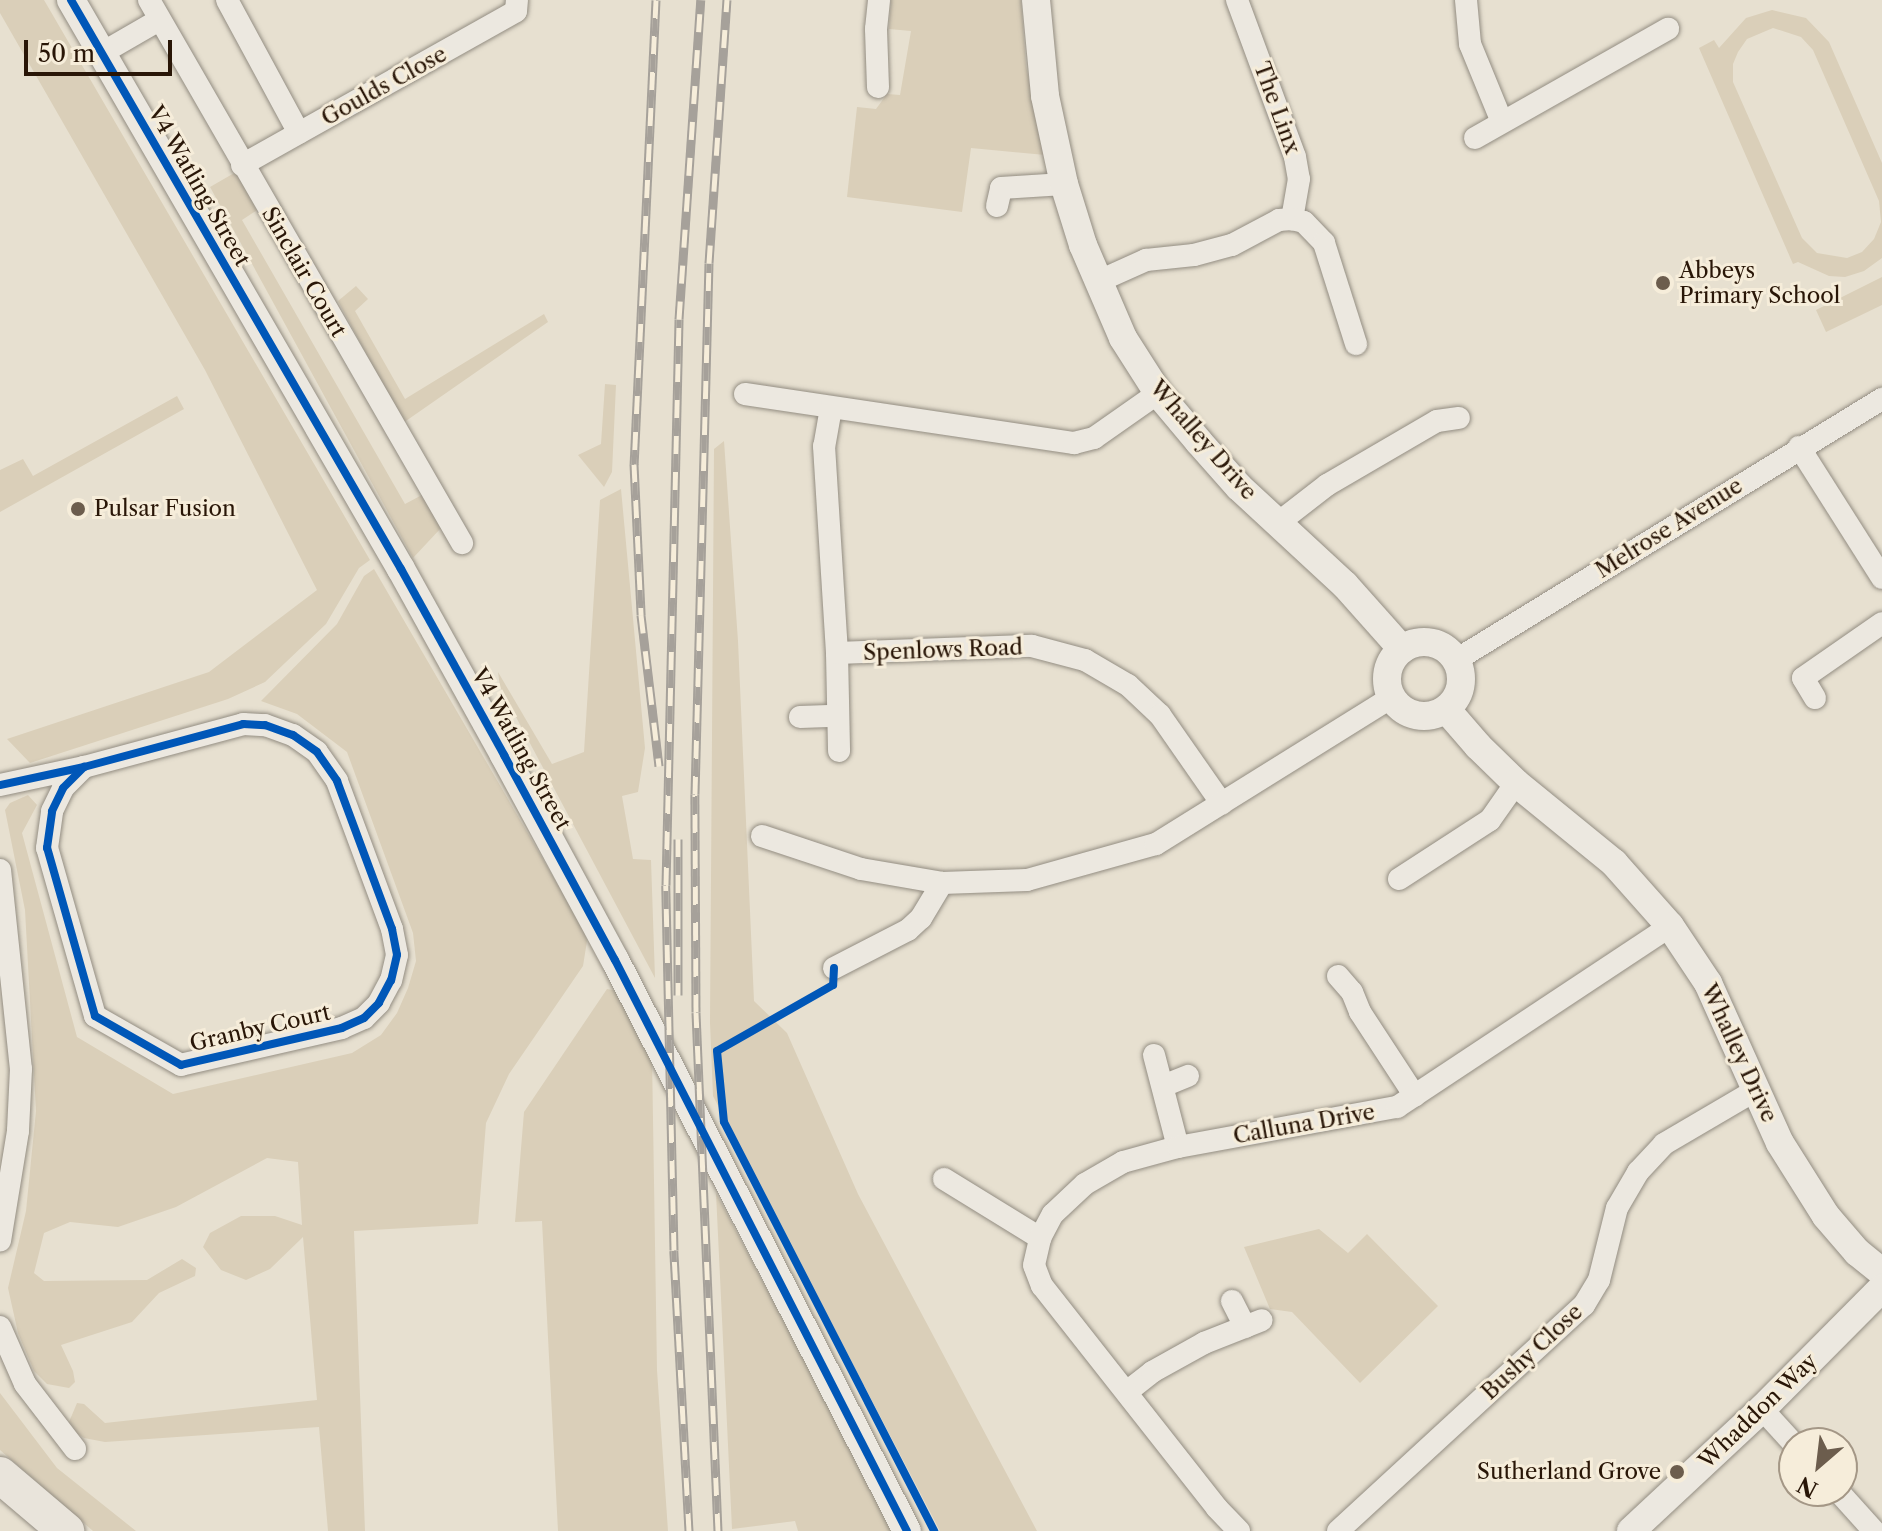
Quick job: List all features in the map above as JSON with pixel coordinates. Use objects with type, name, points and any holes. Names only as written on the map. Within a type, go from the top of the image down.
[{"type":"highway","points":[[0,1475],[66,1531]]},
{"type":"street","name":"V4 Watling Street","points":[[71,0],[401,569],[504,755],[615,960],[907,1531]]},
{"type":"street","points":[[227,0],[299,133]]},
{"type":"street","name":"Goulds Close","points":[[242,165],[516,11],[517,0]]},
{"type":"street","points":[[878,87],[876,29],[879,0]]},
{"type":"street","name":"Whalley Drive","points":[[1036,0],[1045,96],[1064,184],[1097,282],[1123,338],[1158,393],[1239,487],[1345,585],[1402,649]]},
{"type":"street","name":"The Linx","points":[[1237,0],[1295,157],[1299,179],[1292,219]]},
{"type":"street","points":[[1466,0],[1470,44],[1502,122]]},
{"type":"street","points":[[102,53],[154,10]]},
{"type":"street","name":"Sinclair Court","points":[[154,10],[462,543]]},
{"type":"street","points":[[1475,138],[1668,29]]},
{"type":"street","points":[[997,206],[1001,188],[1064,184]]},
{"type":"street","points":[[1097,282],[1146,260],[1194,255],[1232,245],[1279,220],[1292,219],[1304,222],[1324,243],[1356,344]]},
{"type":"street","points":[[745,394],[1074,443],[1094,438],[1158,393]]},
{"type":"street","name":"Melrose Avenue","points":[[1456,660],[1799,447],[1882,399]]},
{"type":"street","name":"Spenlows Road","points":[[831,408],[824,446],[837,653],[839,751]]},
{"type":"street","points":[[1278,523],[1304,499],[1437,421],[1459,418]]},
{"type":"street","points":[[1799,447],[1882,578]]},
{"type":"street","points":[[1815,698],[1803,678],[1882,623]]},
{"type":"street","points":[[1413,644],[1438,644],[1456,660],[1461,670],[1459,692],[1446,709],[1423,716],[1410,713],[1392,697],[1389,666],[1402,649],[1413,644]]},
{"type":"street","name":"Spenlows Road","points":[[837,653],[1032,646],[1085,660],[1128,685],[1160,715],[1222,804]]},
{"type":"street","points":[[762,836],[861,869],[942,883],[1027,880],[1156,844],[1392,697]]},
{"type":"street","name":"Whalley Drive","points":[[1446,709],[1516,783],[1614,863],[1670,926],[1708,983],[1780,1143],[1826,1216],[1857,1252],[1882,1272]]},
{"type":"street","points":[[800,717],[836,716]]},
{"type":"street","name":"Granby Court","points":[[0,785],[84,767],[243,724],[265,725],[293,735],[317,752],[337,781],[392,929],[397,955],[379,1003],[364,1018],[342,1028],[181,1065],[95,1016],[47,848],[52,811],[63,788],[84,767]]},
{"type":"street","points":[[1399,879],[1490,820],[1516,783]]},
{"type":"street","points":[[0,870],[21,1069],[18,1131],[0,1241]]},
{"type":"street","points":[[834,968],[857,944],[908,930],[921,918],[942,883]]},
{"type":"street","name":"Calluna Drive","points":[[1040,1238],[1053,1214],[1085,1184],[1123,1162],[1178,1147],[1397,1107],[1670,926]]},
{"type":"street","points":[[1338,976],[1352,992],[1360,1012],[1415,1096]]},
{"type":"street","points":[[1154,1055],[1178,1147]]},
{"type":"street","points":[[1163,1086],[1188,1076]]},
{"type":"street","name":"Bushy Close","points":[[1338,1531],[1584,1305],[1599,1280],[1617,1208],[1646,1163],[1664,1144],[1756,1090]]},
{"type":"street","points":[[944,1179],[965,1202],[1040,1238],[1034,1265],[1042,1286],[1128,1391],[1217,1508],[1239,1531]]},
{"type":"street","name":"Whaddon Way","points":[[1631,1531],[1762,1409],[1882,1288]]},
{"type":"street","points":[[1128,1391],[1177,1358],[1253,1324],[1232,1301]]},
{"type":"street","points":[[0,1327],[25,1384],[75,1449]]},
{"type":"street","points":[[1762,1409],[1778,1427]]},
{"type":"street","points":[[1852,1507],[1874,1531]]},
{"type":"shaded area","points":[[0,0],[44,0],[370,560],[359,568],[326,624],[265,682],[228,699],[30,763],[7,739],[209,672],[317,590],[205,370],[0,13]]},
{"type":"shaded area","points":[[891,0],[1021,0],[1026,66],[1045,155],[971,148],[962,212],[847,197],[857,107],[876,109],[887,94],[900,95],[911,31],[889,29]]},
{"type":"shaded area","points":[[1772,10],[1806,18],[1829,42],[1882,163],[1882,258],[1864,271],[1845,277],[1829,276],[1798,262],[1793,264],[1699,48],[1714,40],[1719,48],[1746,18]],"holes":[[[1773,28],[1801,37],[1813,50],[1879,201],[1881,222],[1874,239],[1862,252],[1847,258],[1817,253],[1802,238],[1733,82],[1733,64],[1747,39]]]},
{"type":"shaded area","points":[[236,172],[257,210],[242,220],[405,504],[422,495],[441,528],[413,558],[210,187]]},
{"type":"shaded area","points":[[1882,277],[1882,305],[1826,332],[1816,310]]},
{"type":"shaded area","points":[[356,286],[368,299],[355,311],[405,399],[544,314],[548,322],[403,423],[338,301]]},
{"type":"shaded area","points":[[605,384],[616,385],[612,472],[604,487],[578,455],[601,444]]},
{"type":"shaded area","points":[[177,396],[184,409],[0,512],[0,470],[23,459],[33,476]]},
{"type":"shaded area","points":[[724,441],[738,641],[754,1001],[787,1033],[858,1194],[1037,1531],[940,1531],[713,1096],[710,1023],[714,449]]},
{"type":"shaded area","points":[[621,489],[645,748],[638,792],[622,796],[633,859],[651,860],[655,978],[500,687],[498,672],[552,764],[584,752],[600,500]]},
{"type":"shaded area","points":[[374,569],[583,928],[587,941],[583,966],[509,1074],[486,1123],[478,1224],[354,1231],[365,1531],[328,1531],[319,1427],[105,1442],[84,1438],[73,1431],[69,1422],[77,1403],[84,1404],[105,1423],[317,1400],[303,1237],[270,1269],[246,1280],[221,1270],[203,1247],[210,1233],[241,1216],[275,1216],[302,1225],[298,1162],[267,1158],[176,1207],[118,1227],[70,1222],[44,1233],[34,1273],[44,1281],[147,1280],[182,1259],[196,1268],[195,1276],[159,1293],[132,1322],[61,1345],[73,1371],[75,1382],[69,1388],[47,1384],[34,1371],[18,1333],[8,1288],[26,1211],[36,1111],[25,910],[5,810],[10,803],[28,795],[37,805],[22,833],[77,1037],[173,1094],[352,1053],[381,1035],[397,1013],[408,988],[416,961],[413,933],[347,752],[297,714],[261,701],[337,624],[364,576]]},
{"type":"shaded area","points":[[607,989],[618,991],[652,1056],[657,1370],[668,1531],[558,1531],[542,1221],[515,1222],[524,1112]]},
{"type":"shaded area","points":[[716,1193],[894,1531],[798,1531],[795,1521],[732,1529]]},
{"type":"shaded area","points":[[1319,1229],[1348,1253],[1367,1234],[1438,1306],[1360,1383],[1292,1312],[1270,1309],[1244,1247]]},
{"type":"shaded area","points":[[0,1393],[57,1468],[136,1531],[93,1531],[0,1450]]},
{"type":"railway","points":[[656,0],[634,464],[641,615],[659,766]]},
{"type":"railway","points":[[689,1531],[674,1250],[666,885],[679,319],[701,0]]},
{"type":"railway","points":[[718,1531],[696,1012],[695,794],[709,263],[727,0]]},
{"type":"railway","points":[[678,839],[678,995]]},
{"type":"cycle path","points":[[71,0],[401,569],[504,755],[615,960],[907,1531]]},
{"type":"cycle path","points":[[0,785],[84,767],[243,724],[265,725],[293,735],[317,752],[337,781],[392,929],[397,955],[391,980],[379,1003],[364,1018],[342,1028],[181,1065],[95,1016],[47,848],[52,811],[63,788],[84,767]]},
{"type":"cycle path","points":[[834,968],[833,985],[717,1051],[724,1122],[934,1531]]},
{"type":"place","name":"Abbeys Primary School","points":[[1663,283]]},
{"type":"place","name":"Pulsar Fusion","points":[[78,509]]},
{"type":"place","name":"Sutherland Grove","points":[[1677,1472]]}]
